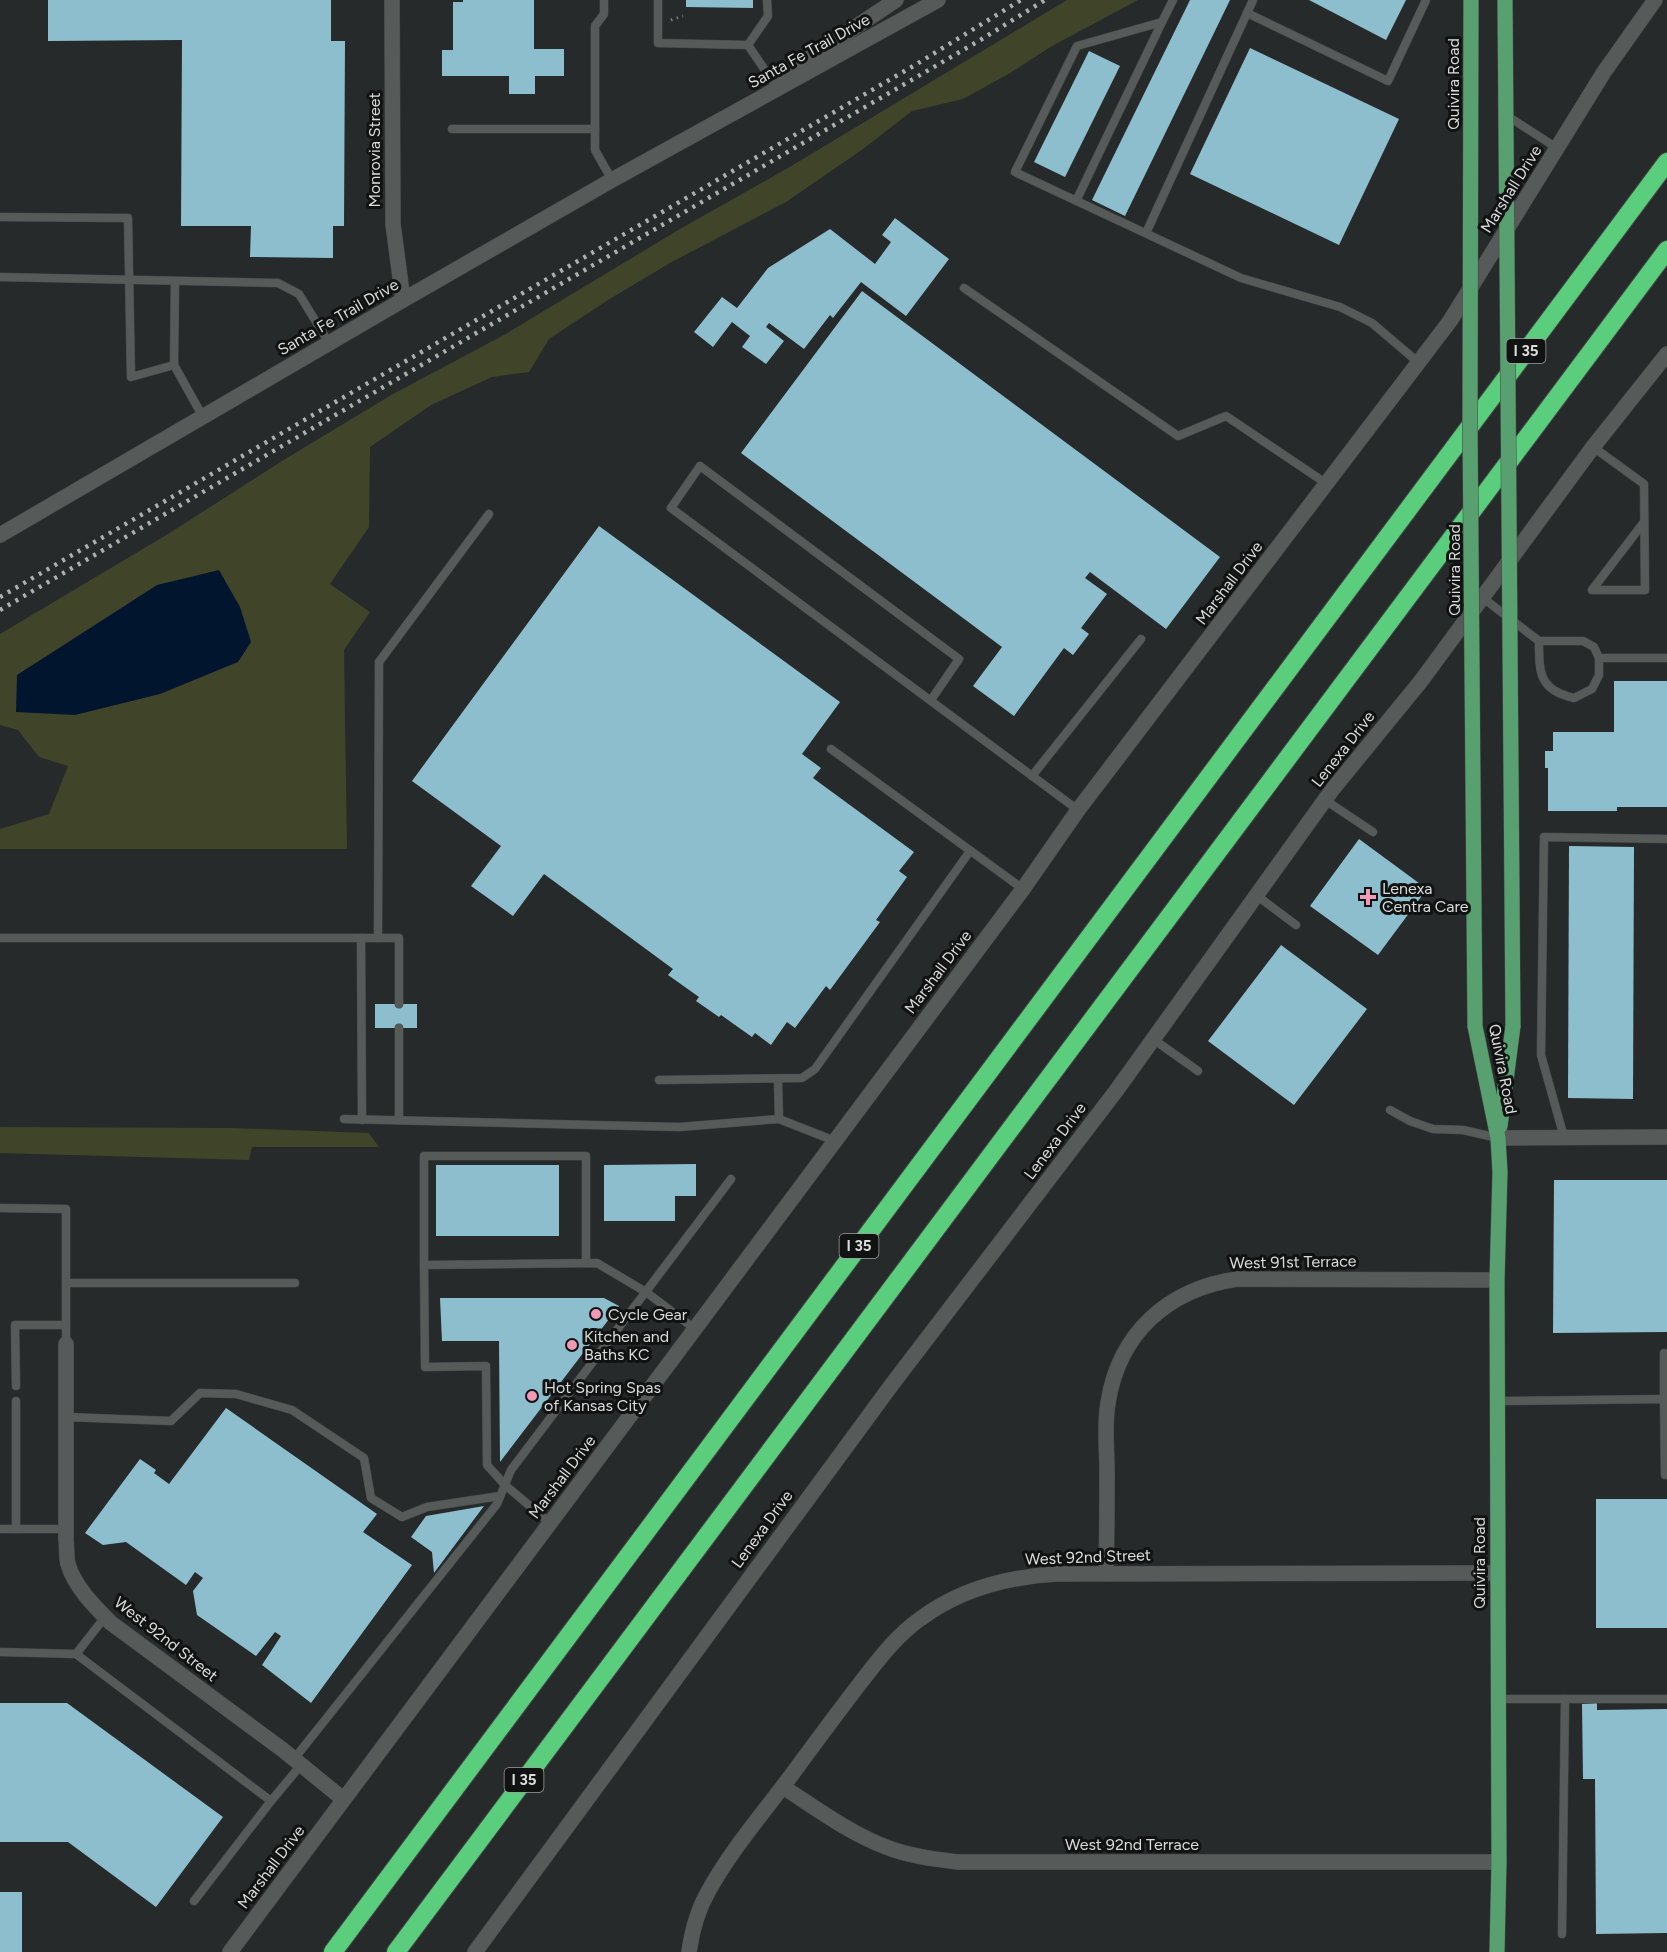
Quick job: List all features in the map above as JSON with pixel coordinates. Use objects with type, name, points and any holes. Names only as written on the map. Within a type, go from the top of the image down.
[{"type":"highway","name":"I 35","points":[[333,1952],[1667,162]]},
{"type":"highway","name":"I 35","points":[[396,1952],[1667,250]]},
{"type":"highway","points":[[1625,307],[1667,258]]},
{"type":"main road","name":"Quivira Road","points":[[1471,0],[1470,426],[1475,1026],[1498,1138],[1500,1172],[1497,1280],[1499,1862],[1497,1952]]},
{"type":"main road","name":"Quivira Road","points":[[1498,1138],[1513,1026],[1505,0]]},
{"type":"street","name":"Monrovia Street","points":[[392,0],[393,224],[403,300]]},
{"type":"street","name":"Santa Fe Trail Drive","points":[[696,133],[896,0]]},
{"type":"street","name":"Santa Fe Trail Drive","points":[[0,535],[612,180],[938,0]]},
{"type":"street","name":"Marshall Drive","points":[[230,1952],[1023,889],[1078,810],[1450,321],[1604,72],[1655,0]]},
{"type":"street","name":"Lenexa Drive","points":[[475,1952],[892,1383],[1116,1091],[1325,800],[1421,681],[1593,447],[1667,354]]},
{"type":"street","points":[[1498,1138],[1667,1137]]},
{"type":"street","name":"West 91st Terrace","points":[[1106,1573],[1107,1404],[1115,1372],[1129,1343],[1150,1318],[1170,1303],[1190,1291],[1213,1283],[1237,1279],[1497,1280]]},
{"type":"street","name":"West 92nd Street","points":[[66,1344],[66,1529],[68,1564],[79,1585],[105,1617],[298,1762],[343,1799]]},
{"type":"street","name":"West 92nd Street","points":[[689,1952],[694,1924],[707,1893],[783,1787],[888,1647],[903,1632],[954,1598],[992,1583],[1027,1576],[1106,1573],[1497,1573]]},
{"type":"street","name":"West 92nd Terrace","points":[[783,1787],[848,1829],[886,1847],[927,1859],[958,1862],[1499,1862]]},
{"type":"lane","points":[[604,0],[604,15],[595,26],[595,150],[612,180]]},
{"type":"lane","points":[[658,0],[658,43],[748,45]]},
{"type":"lane","points":[[748,45],[768,16],[767,0]]},
{"type":"lane","points":[[1076,201],[1173,0]]},
{"type":"lane","points":[[1146,233],[1253,0]]},
{"type":"lane","points":[[1246,13],[1388,81],[1426,0]]},
{"type":"lane","points":[[1162,22],[1077,46],[1015,172],[1241,278],[1340,307],[1372,323],[1419,363]]},
{"type":"lane","points":[[748,45],[773,82]]},
{"type":"lane","points":[[1512,119],[1557,148]]},
{"type":"lane","points":[[452,129],[595,129]]},
{"type":"lane","points":[[0,217],[128,218],[131,377],[174,365]]},
{"type":"lane","points":[[0,277],[278,283],[299,294],[329,343]]},
{"type":"lane","points":[[175,281],[174,365],[203,417]]},
{"type":"lane","points":[[964,288],[1178,436],[1226,416],[1327,484]]},
{"type":"lane","points":[[1593,447],[1644,484],[1645,590],[1592,590],[1644,522]]},
{"type":"lane","points":[[931,700],[959,659],[700,466],[671,508],[1078,810]]},
{"type":"lane","points":[[378,938],[379,662],[489,514]]},
{"type":"lane","points":[[1483,598],[1539,641],[1583,641],[1594,647],[1599,658],[1599,675],[1592,689],[1574,698],[1558,694],[1546,683],[1539,668],[1539,641]]},
{"type":"lane","points":[[1032,776],[1141,639]]},
{"type":"lane","points":[[1599,658],[1667,657]]},
{"type":"lane","points":[[831,749],[1023,889]]},
{"type":"lane","points":[[1325,800],[1373,832]]},
{"type":"lane","points":[[1564,1137],[1541,1055],[1544,837],[1667,839]]},
{"type":"lane","points":[[659,1080],[802,1078],[815,1069],[970,851]]},
{"type":"lane","points":[[1256,895],[1296,925]]},
{"type":"lane","points":[[0,938],[399,938],[399,1004]]},
{"type":"lane","points":[[361,938],[362,1119]]},
{"type":"lane","points":[[399,1028],[399,1120]]},
{"type":"lane","points":[[1153,1039],[1198,1071]]},
{"type":"lane","points":[[778,1079],[779,1119]]},
{"type":"lane","points":[[1390,1110],[1410,1121],[1433,1129],[1463,1130],[1498,1138]]},
{"type":"lane","points":[[344,1119],[679,1127],[779,1119],[835,1141]]},
{"type":"lane","points":[[550,1523],[505,1485],[487,1465],[486,1366],[425,1367],[424,1156],[586,1156],[586,1263]]},
{"type":"lane","points":[[194,1901],[497,1504],[511,1470],[731,1179]]},
{"type":"lane","points":[[0,1209],[66,1209],[66,1344]]},
{"type":"lane","points":[[424,1265],[597,1263],[646,1292],[695,1329]]},
{"type":"lane","points":[[66,1283],[295,1283]]},
{"type":"lane","points":[[15,1386],[15,1325],[66,1325]]},
{"type":"lane","points":[[1664,1353],[1665,1475]]},
{"type":"lane","points":[[66,1417],[171,1421],[200,1393],[236,1394],[292,1410],[364,1458],[371,1498],[402,1517],[428,1507],[501,1496]]},
{"type":"lane","points":[[1497,1401],[1664,1400]]},
{"type":"lane","points":[[15,1401],[16,1529]]},
{"type":"lane","points":[[0,1529],[66,1529]]},
{"type":"lane","points":[[76,1654],[105,1617]]},
{"type":"lane","points":[[0,1652],[76,1654],[271,1801]]},
{"type":"lane","points":[[1498,1699],[1667,1699]]},
{"type":"lane","points":[[1562,1934],[1565,1699]]},
{"type":"path","points":[[668,21],[683,16]]},
{"type":"green space","points":[[1067,0],[1138,0],[1052,46],[963,99],[912,111],[863,149],[786,202],[670,263],[549,339],[529,372],[492,377],[431,405],[370,447],[369,527],[330,584],[370,612],[344,650],[347,849],[0,849],[0,829],[49,814],[68,766],[39,757],[18,730],[0,725],[0,634],[168,534],[393,394],[504,335]]},
{"type":"green space","points":[[0,1127],[231,1128],[369,1133],[379,1147],[252,1147],[249,1160],[0,1153]]},
{"type":"water","points":[[219,570],[240,607],[251,642],[238,662],[160,694],[75,715],[16,712],[17,675],[157,585]]},
{"type":"building","points":[[48,0],[331,0],[331,41],[345,41],[344,226],[333,226],[333,258],[250,257],[251,226],[181,226],[182,40],[48,41]]},
{"type":"building","points":[[463,0],[534,0],[534,49],[564,49],[564,76],[535,76],[535,94],[509,94],[509,76],[442,76],[442,50],[453,50],[453,2],[463,2]]},
{"type":"building","points":[[686,0],[753,0],[753,8],[686,7]]},
{"type":"building","points":[[1190,0],[1230,0],[1125,216],[1092,200]]},
{"type":"building","points":[[1309,0],[1406,0],[1386,40]]},
{"type":"building","points":[[1250,48],[1399,119],[1339,245],[1190,174]]},
{"type":"building","points":[[1089,51],[1120,66],[1065,177],[1034,162]]},
{"type":"building","points":[[895,218],[949,259],[906,316],[861,282],[833,318],[830,315],[804,349],[769,323],[766,327],[784,341],[766,364],[742,347],[750,336],[732,322],[713,347],[694,332],[722,297],[737,308],[768,268],[830,229],[875,264],[891,242],[882,235]]},
{"type":"building","points":[[862,291],[1220,557],[1166,629],[1090,572],[1085,578],[1107,594],[1081,628],[1089,634],[1073,655],[1064,648],[1014,716],[973,686],[1002,647],[741,453]]},
{"type":"building","points":[[599,526],[840,702],[802,754],[821,768],[813,778],[914,852],[899,871],[907,877],[876,920],[880,922],[830,990],[826,986],[795,1028],[787,1022],[771,1045],[755,1033],[752,1037],[696,1001],[699,997],[668,975],[673,969],[544,874],[513,916],[471,886],[501,846],[412,781]]},
{"type":"building","points":[[1614,681],[1667,681],[1667,807],[1617,807],[1617,811],[1548,811],[1548,768],[1545,768],[1545,751],[1553,751],[1553,732],[1614,732]]},
{"type":"building","name":"Lenexa Centra Care","points":[[1359,839],[1427,889],[1378,955],[1310,906]]},
{"type":"building","points":[[1569,846],[1634,847],[1633,1099],[1568,1098]]},
{"type":"building","points":[[1281,945],[1367,1009],[1294,1105],[1208,1041]]},
{"type":"building","points":[[375,1004],[417,1004],[417,1028],[375,1028]]},
{"type":"building","points":[[696,1164],[696,1196],[675,1196],[675,1221],[604,1221],[604,1165]]},
{"type":"building","points":[[436,1165],[559,1165],[559,1236],[436,1236]]},
{"type":"building","points":[[1554,1180],[1667,1180],[1667,1332],[1553,1333]]},
{"type":"building","points":[[440,1298],[604,1298],[619,1306],[500,1462],[499,1341],[442,1341]]},
{"type":"building","points":[[226,1408],[377,1514],[363,1532],[412,1565],[311,1703],[262,1665],[281,1636],[275,1632],[256,1656],[197,1615],[193,1591],[203,1578],[195,1572],[186,1585],[126,1542],[103,1545],[85,1533],[140,1459],[156,1470],[154,1473],[169,1484]]},
{"type":"building","points":[[1596,1499],[1667,1499],[1667,1628],[1596,1628]]},
{"type":"building","points":[[484,1506],[434,1573],[432,1552],[411,1537],[426,1516]]},
{"type":"building","points":[[0,1703],[67,1703],[223,1817],[156,1907],[68,1842],[0,1842]]},
{"type":"building","points":[[1597,1703],[1597,1710],[1667,1709],[1667,1933],[1596,1934],[1595,1779],[1583,1779],[1582,1704]]},
{"type":"building","points":[[0,1892],[22,1892],[22,1952],[0,1952]]},
{"type":"railway","points":[[0,597],[915,65],[1021,0]]},
{"type":"railway","points":[[0,610],[982,39],[1045,0]]},
{"type":"place","name":"Lenexa Centra Care","points":[[1368,897]]},
{"type":"place","name":"Cycle Gear","points":[[596,1314]]},
{"type":"place","name":"Kitchen and Baths KC","points":[[572,1345]]},
{"type":"place","name":"Hot Spring Spas of Kansas City","points":[[532,1396]]}]
